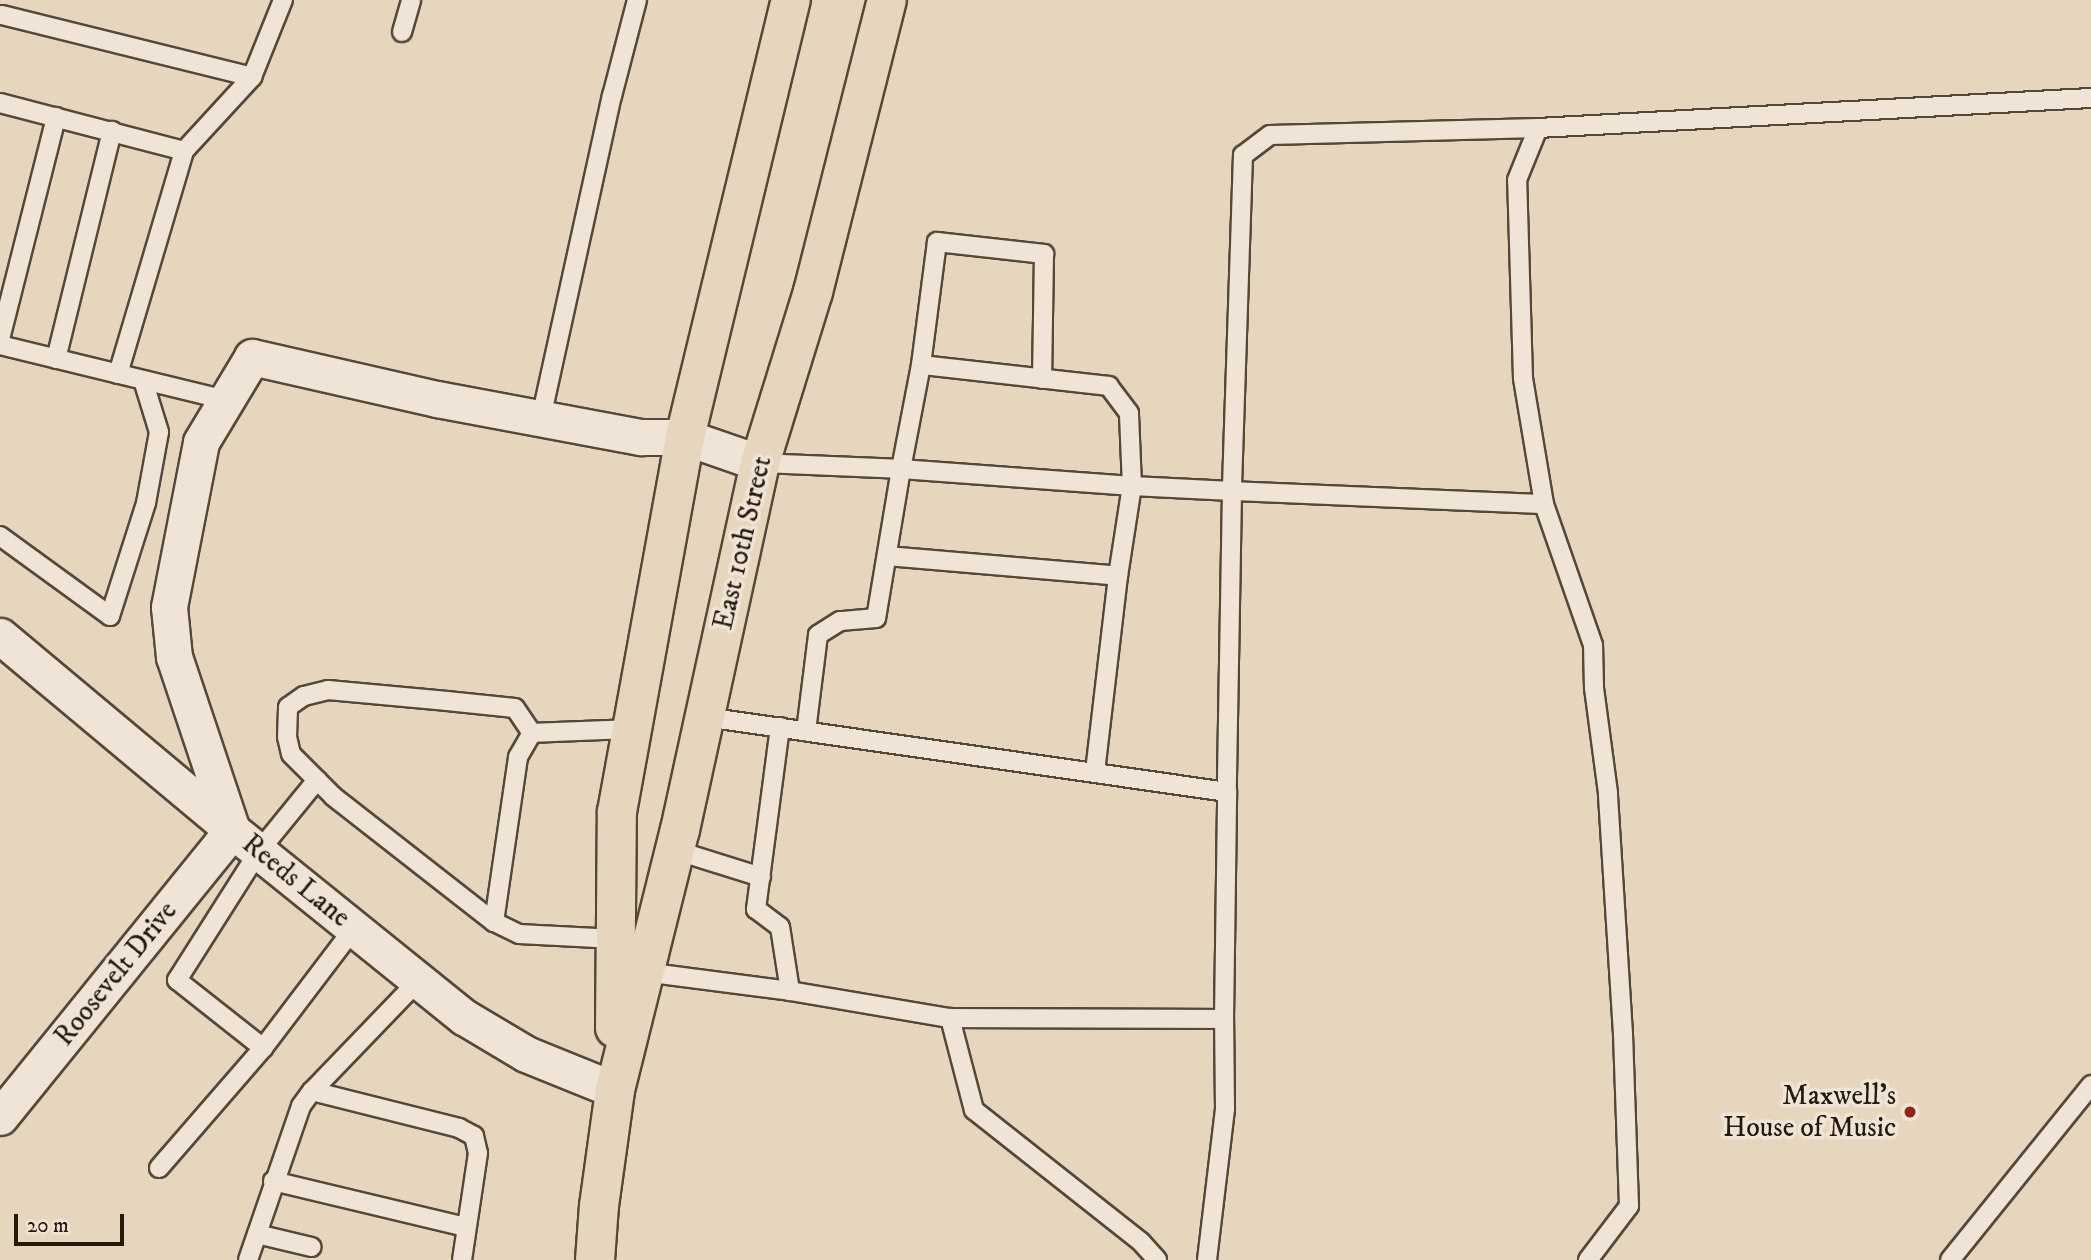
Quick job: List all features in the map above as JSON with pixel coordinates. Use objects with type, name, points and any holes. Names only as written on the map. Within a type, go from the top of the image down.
[{"type":"main road","name":"East 10th Street","points":[[615,1090],[617,812],[685,437],[791,0]]},
{"type":"main road","name":"East 10th Street","points":[[595,1260],[599,1206],[615,1090],[675,850],[760,463],[813,292],[887,0]]},
{"type":"street","points":[[246,841],[174,657],[169,607],[201,442],[253,357],[438,399],[641,437],[685,437],[760,463]]},
{"type":"street","name":"Reeds Lane","points":[[0,636],[418,981],[495,1038],[526,1054],[615,1090]]},
{"type":"street","name":"Roosevelt Drive","points":[[0,1117],[246,841]]},
{"type":"lane","points":[[118,374],[184,151],[252,77],[283,0]]},
{"type":"lane","points":[[402,32],[411,0]]},
{"type":"lane","points":[[541,418],[612,96],[637,0]]},
{"type":"lane","points":[[2,12],[252,77]]},
{"type":"lane","points":[[1208,1260],[1225,1108],[1232,491],[1243,155],[1270,135],[1538,128],[2091,98]]},
{"type":"lane","points":[[0,103],[184,151]]},
{"type":"lane","points":[[0,339],[56,117]]},
{"type":"lane","points":[[1538,128],[1517,180],[1523,378],[1544,504],[1593,645],[1594,688],[1608,793],[1623,1034],[1629,1206],[1588,1260]]},
{"type":"lane","points":[[56,359],[112,131]]},
{"type":"lane","points":[[806,731],[818,635],[840,621],[876,618],[920,365],[937,242],[1044,254],[1042,379]]},
{"type":"lane","points":[[0,345],[226,400]]},
{"type":"lane","points":[[920,365],[1109,386],[1129,413],[1132,486],[1118,576],[1095,772]]},
{"type":"lane","points":[[0,536],[110,615],[146,503],[159,432],[143,380]]},
{"type":"lane","points":[[760,463],[901,469],[1132,486],[1544,504]]},
{"type":"lane","points":[[887,556],[1118,576]]},
{"type":"lane","points":[[532,733],[514,708],[328,690],[304,696],[288,707],[287,737],[291,754],[317,780],[494,922],[519,934],[616,939]]},
{"type":"lane","points":[[705,717],[1227,792]]},
{"type":"lane","points":[[780,727],[756,909],[780,927],[790,991]]},
{"type":"lane","points":[[532,733],[632,729]]},
{"type":"lane","points":[[494,922],[518,757],[532,733]]},
{"type":"lane","points":[[263,1048],[177,980],[246,841],[317,780]]},
{"type":"lane","points":[[675,850],[761,877]]},
{"type":"lane","points":[[159,1168],[263,1048],[354,928]]},
{"type":"lane","points":[[644,972],[790,991],[950,1018],[1224,1019]]},
{"type":"lane","points":[[247,1260],[301,1106],[312,1091],[418,981]]},
{"type":"lane","points":[[950,1018],[974,1110],[1141,1242],[1157,1260]]},
{"type":"lane","points":[[1950,1260],[2091,1085]]},
{"type":"lane","points":[[312,1091],[459,1128],[474,1136],[478,1153],[461,1260]]},
{"type":"lane","points":[[273,1181],[466,1227]]},
{"type":"lane","points":[[257,1234],[311,1247]]},
{"type":"place","name":"Maxwell's House of Music","points":[[1910,1112]]}]
